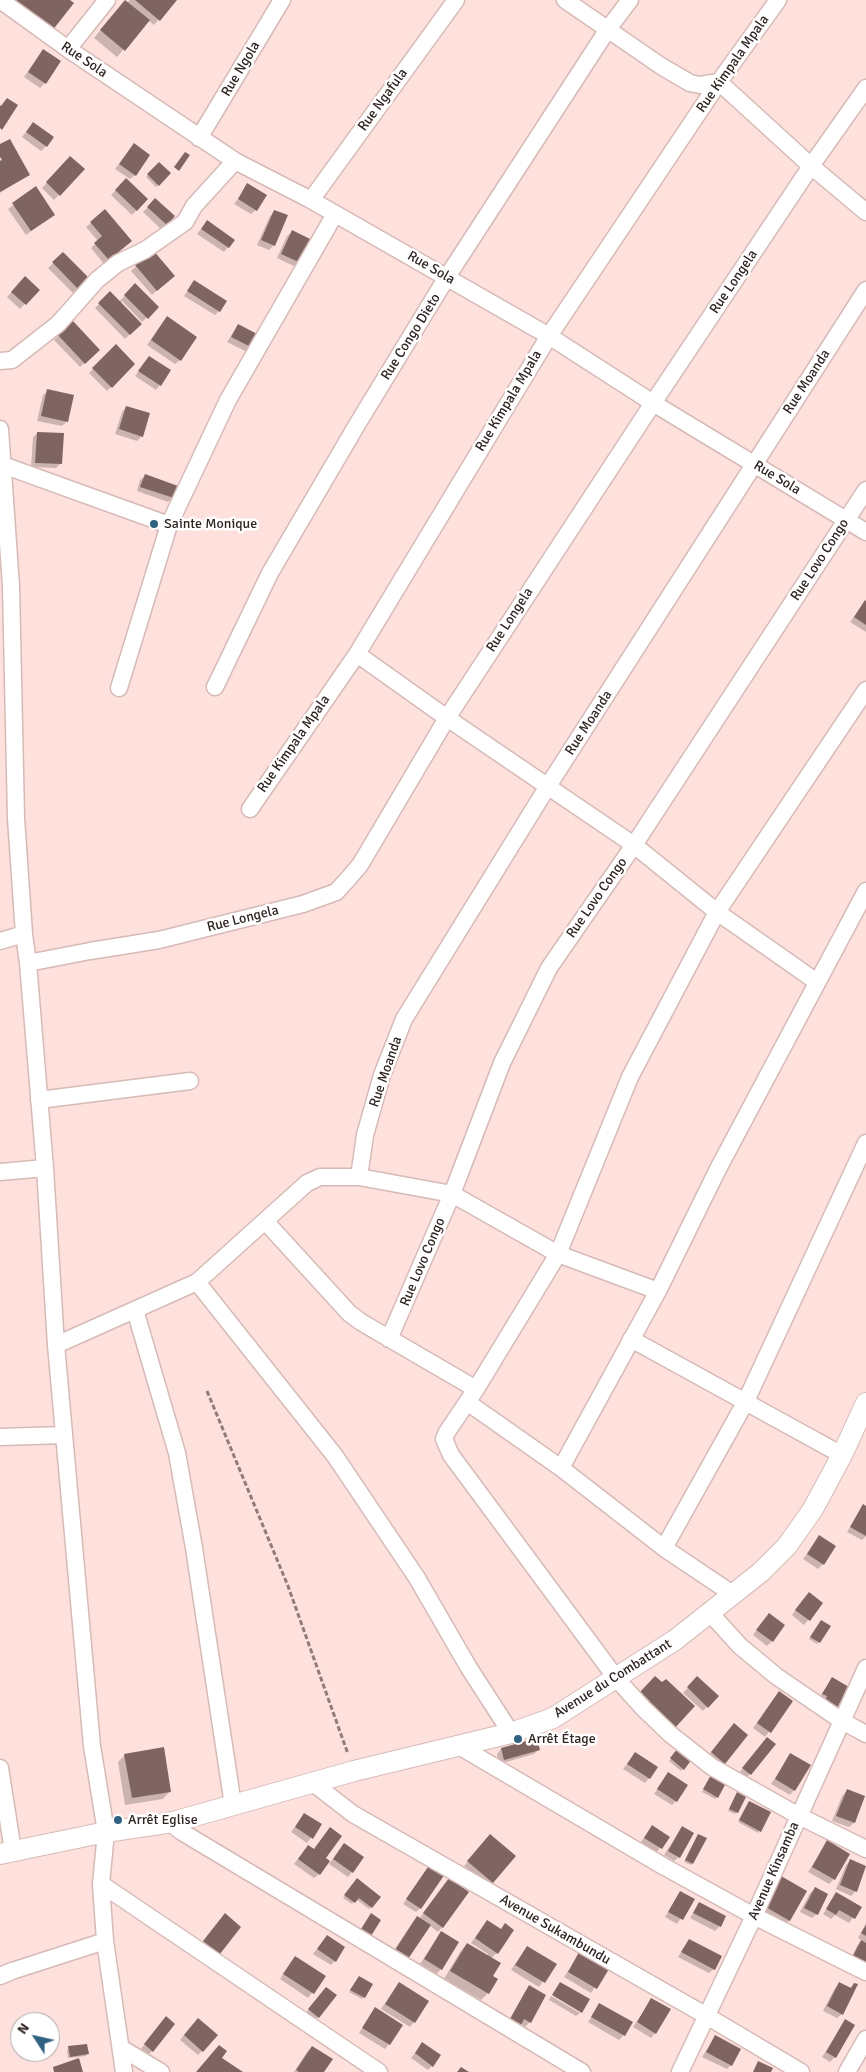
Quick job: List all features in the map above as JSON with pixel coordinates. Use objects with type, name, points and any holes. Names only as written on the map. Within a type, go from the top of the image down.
[{"type":"street","name":"Rue Sola","points":[[0,0],[68,49],[235,161],[311,200],[549,336],[653,403],[866,532]]},
{"type":"street","points":[[68,49],[107,0]]},
{"type":"street","name":"Rue Ngola","points":[[200,138],[282,0]]},
{"type":"street","name":"Rue Ngafula","points":[[311,200],[456,0]]},
{"type":"street","points":[[565,0],[661,66],[690,83],[700,85],[720,82],[811,166],[866,212]]},
{"type":"street","name":"Rue Congo Dieto","points":[[215,687],[270,573],[358,423],[447,277],[608,29],[630,0]]},
{"type":"street","name":"Rue Kimpala Mpala","points":[[250,809],[357,654],[549,336],[720,82],[778,0]]},
{"type":"street","name":"Rue Longela","points":[[28,963],[90,950],[160,940],[303,904],[336,892],[360,865],[447,718],[653,403],[811,166],[866,88]]},
{"type":"street","points":[[0,360],[12,360],[58,324],[98,280],[112,268],[145,250],[185,222],[194,206],[235,161]]},
{"type":"street","points":[[118,688],[169,525],[228,400],[335,214]]},
{"type":"street","name":"Rue Moanda","points":[[360,1177],[367,1127],[382,1075],[404,1020],[548,786],[866,290]]},
{"type":"street","points":[[0,429],[6,585],[8,744],[16,818],[24,934],[45,1168],[56,1345],[92,1746],[106,1832],[101,1884],[105,1941],[124,2072]]},
{"type":"street","points":[[1,465],[169,525]]},
{"type":"street","name":"Rue Lovo Congo","points":[[389,1339],[452,1194],[502,1063],[549,968],[634,845],[866,490]]},
{"type":"street","points":[[357,654],[447,718],[634,845],[717,912],[817,982]]},
{"type":"street","points":[[866,690],[717,912],[630,1077],[558,1254],[444,1439],[446,1447],[616,1678],[670,1734],[712,1767],[799,1816],[866,1849]]},
{"type":"street","points":[[561,1468],[658,1291],[718,1169],[866,891]]},
{"type":"street","points":[[0,940],[24,934]]},
{"type":"street","points":[[39,1100],[190,1081]]},
{"type":"street","points":[[664,1548],[745,1403],[866,1144]]},
{"type":"street","points":[[0,1172],[45,1168]]},
{"type":"street","points":[[56,1345],[197,1282],[307,1182],[320,1177],[360,1177],[452,1194],[558,1254],[658,1291]]},
{"type":"street","points":[[265,1221],[349,1312],[361,1322],[471,1395],[664,1548],[734,1595]]},
{"type":"street","points":[[197,1282],[335,1456],[417,1578],[469,1668],[511,1733]]},
{"type":"street","points":[[135,1310],[177,1453],[194,1548],[233,1805]]},
{"type":"street","points":[[631,1339],[842,1455]]},
{"type":"street","name":"Avenue du Combattant","points":[[6,1852],[106,1832],[173,1822],[354,1771],[511,1733],[553,1718],[675,1640],[734,1595],[787,1546],[813,1509],[842,1455],[866,1402]]},
{"type":"street","points":[[0,1438],[64,1435]]},
{"type":"street","points":[[710,1613],[740,1646],[776,1676],[842,1721],[866,1734]]},
{"type":"street","name":"Avenue Kinsamba","points":[[680,2072],[754,1916],[866,1668]]},
{"type":"street","points":[[459,1746],[663,1866],[754,1916],[866,1972]]},
{"type":"street","points":[[0,1768],[6,1852]]},
{"type":"street","name":"Avenue Sukambundu","points":[[313,1782],[353,1814],[706,2015],[801,2072]]},
{"type":"street","points":[[173,1822],[174,1826],[182,1832],[582,2072]]},
{"type":"street","points":[[101,1884],[379,2072]]},
{"type":"street","points":[[0,1976],[105,1941]]},
{"type":"street","points":[[846,2072],[866,2039]]},
{"type":"street","points":[[121,2048],[161,2072]]},
{"type":"path","points":[[207,1391],[288,1586],[354,1771]]},
{"type":"building","points":[[14,0],[70,0],[74,3],[52,31]]},
{"type":"building","points":[[125,0],[150,20],[125,51],[100,30]]},
{"type":"building","points":[[135,0],[177,0],[160,21]]},
{"type":"building","points":[[43,49],[61,61],[46,84],[28,72]]},
{"type":"building","points":[[7,98],[18,105],[2,130],[0,128],[0,105]]},
{"type":"building","points":[[33,122],[54,137],[47,147],[26,132]]},
{"type":"building","points":[[10,139],[30,175],[0,192],[0,161],[2,160],[0,157],[0,144]]},
{"type":"building","points":[[134,143],[150,155],[136,176],[119,164]]},
{"type":"building","points":[[185,152],[190,155],[179,171],[174,167]]},
{"type":"building","points":[[70,156],[85,169],[60,196],[46,182]]},
{"type":"building","points":[[159,162],[171,173],[159,186],[147,174]]},
{"type":"building","points":[[126,178],[148,199],[137,211],[115,190]]},
{"type":"building","points":[[247,183],[267,195],[257,211],[238,199]]},
{"type":"building","points":[[36,186],[55,215],[31,231],[12,203]]},
{"type":"building","points":[[155,198],[175,216],[167,225],[147,207]]},
{"type":"building","points":[[105,209],[132,241],[109,260],[94,243],[102,236],[90,222]]},
{"type":"building","points":[[274,210],[288,215],[275,246],[261,240]]},
{"type":"building","points":[[207,220],[235,240],[229,248],[201,229]]},
{"type":"building","points":[[292,230],[314,241],[303,264],[281,254]]},
{"type":"building","points":[[153,250],[175,276],[157,291],[135,265]]},
{"type":"building","points":[[63,252],[89,278],[78,289],[52,262]]},
{"type":"building","points":[[25,276],[40,290],[26,305],[11,292]]},
{"type":"building","points":[[194,280],[227,301],[220,312],[187,291]]},
{"type":"building","points":[[135,283],[159,307],[148,319],[124,295]]},
{"type":"building","points":[[110,291],[142,324],[130,335],[98,303]]},
{"type":"building","points":[[167,316],[197,337],[181,361],[151,340]]},
{"type":"building","points":[[73,321],[100,350],[85,364],[58,335]]},
{"type":"building","points":[[238,324],[259,335],[253,348],[231,337]]},
{"type":"building","points":[[116,344],[135,364],[112,388],[92,368]]},
{"type":"building","points":[[149,356],[171,370],[161,386],[138,371]]},
{"type":"building","points":[[47,389],[74,395],[68,422],[41,416]]},
{"type":"building","points":[[126,406],[150,413],[143,437],[119,429]]},
{"type":"building","points":[[37,432],[64,433],[62,464],[35,463]]},
{"type":"building","points":[[145,474],[178,486],[174,498],[140,487]]},
{"type":"building","points":[[866,601],[866,625],[854,617]]},
{"type":"building","points":[[863,1504],[866,1506],[866,1536],[850,1527]]},
{"type":"building","points":[[819,1535],[836,1546],[824,1565],[807,1554]]},
{"type":"building","points":[[809,1592],[823,1603],[810,1621],[795,1610]]},
{"type":"building","points":[[769,1613],[785,1625],[773,1642],[756,1630]]},
{"type":"building","points":[[821,1620],[831,1626],[820,1643],[810,1637]]},
{"type":"building","points":[[655,1676],[662,1682],[666,1679],[695,1706],[674,1729],[647,1704],[650,1701],[640,1692]]},
{"type":"building","points":[[697,1676],[719,1696],[708,1708],[687,1687]]},
{"type":"building","points":[[832,1677],[849,1687],[837,1708],[825,1701],[827,1696],[822,1694]]},
{"type":"building","points":[[779,1691],[793,1701],[771,1733],[757,1723]]},
{"type":"building","points":[[734,1723],[748,1735],[725,1764],[711,1752]]},
{"type":"building","points":[[767,1737],[776,1744],[751,1775],[742,1768]]},
{"type":"building","points":[[537,1738],[540,1750],[504,1760],[501,1748]]},
{"type":"building","points":[[164,1747],[171,1792],[132,1798],[124,1754]]},
{"type":"building","points":[[678,1748],[692,1759],[684,1770],[670,1758]]},
{"type":"building","points":[[635,1752],[658,1767],[650,1779],[627,1764]]},
{"type":"building","points":[[790,1753],[811,1765],[795,1791],[775,1779]]},
{"type":"building","points":[[668,1772],[688,1785],[677,1802],[657,1789]]},
{"type":"building","points":[[711,1775],[726,1783],[718,1798],[703,1789]]},
{"type":"building","points":[[847,1789],[865,1796],[855,1823],[836,1816]]},
{"type":"building","points":[[737,1792],[746,1797],[738,1813],[729,1809]]},
{"type":"building","points":[[749,1801],[771,1812],[761,1832],[739,1820]]},
{"type":"building","points":[[304,1813],[322,1824],[313,1839],[295,1827]]},
{"type":"building","points":[[652,1825],[670,1837],[662,1849],[644,1838]]},
{"type":"building","points":[[682,1826],[694,1833],[680,1858],[668,1851]]},
{"type":"building","points":[[330,1827],[342,1836],[326,1858],[330,1861],[320,1875],[298,1859],[308,1845],[314,1849]]},
{"type":"building","points":[[490,1834],[516,1856],[493,1883],[467,1861]]},
{"type":"building","points":[[698,1834],[707,1838],[693,1864],[685,1860]]},
{"type":"building","points":[[827,1840],[850,1854],[835,1880],[812,1867]]},
{"type":"building","points":[[344,1843],[364,1857],[353,1873],[333,1859]]},
{"type":"building","points":[[850,1859],[866,1866],[857,1892],[840,1885]]},
{"type":"building","points":[[430,1864],[445,1874],[421,1909],[406,1899]]},
{"type":"building","points":[[781,1876],[807,1891],[790,1921],[764,1906]]},
{"type":"building","points":[[357,1878],[381,1897],[372,1908],[359,1898],[355,1903],[344,1895]]},
{"type":"building","points":[[449,1878],[469,1892],[443,1928],[423,1913]]},
{"type":"building","points":[[815,1887],[828,1894],[818,1915],[804,1908]]},
{"type":"building","points":[[680,1891],[695,1899],[683,1920],[668,1912]]},
{"type":"building","points":[[836,1892],[862,1907],[855,1919],[839,1910],[836,1915],[826,1909]]},
{"type":"building","points":[[699,1902],[726,1916],[721,1927],[693,1913]]},
{"type":"building","points":[[225,1913],[241,1927],[220,1954],[203,1941]]},
{"type":"building","points":[[371,1913],[381,1920],[371,1936],[361,1929]]},
{"type":"building","points":[[417,1916],[431,1925],[408,1959],[395,1950]]},
{"type":"building","points":[[487,1920],[501,1929],[505,1923],[514,1930],[498,1954],[475,1938]]},
{"type":"building","points":[[866,1925],[866,1936],[861,1933]]},
{"type":"building","points":[[441,1931],[459,1942],[442,1970],[424,1959]]},
{"type":"building","points":[[327,1935],[345,1947],[336,1962],[317,1949]]},
{"type":"building","points":[[689,1939],[722,1956],[715,1970],[681,1952]]},
{"type":"building","points":[[861,1940],[866,1943],[866,1962],[853,1956]]},
{"type":"building","points":[[467,1943],[501,1963],[493,1976],[498,1979],[489,1994],[450,1971]]},
{"type":"building","points":[[527,1946],[557,1964],[545,1983],[515,1965]]},
{"type":"building","points":[[579,1952],[609,1969],[597,1989],[568,1972]]},
{"type":"building","points":[[295,1956],[326,1976],[314,1994],[283,1974]]},
{"type":"building","points":[[359,1976],[373,1984],[365,1998],[350,1990]]},
{"type":"building","points":[[399,1982],[429,2001],[415,2023],[385,2004]]},
{"type":"building","points":[[560,1982],[590,1999],[582,2013],[552,1995]]},
{"type":"building","points":[[839,1982],[851,1988],[854,1983],[858,1984],[843,2015],[827,2006]]},
{"type":"building","points":[[529,1985],[546,1995],[531,2023],[524,2019],[521,2025],[510,2019]]},
{"type":"building","points":[[326,1987],[337,1995],[319,2018],[308,2009]]},
{"type":"building","points":[[651,1998],[671,2009],[656,2034],[637,2022]]},
{"type":"building","points":[[599,2003],[633,2022],[625,2036],[591,2017]]},
{"type":"building","points":[[375,2007],[403,2025],[390,2045],[362,2028]]},
{"type":"building","points":[[166,2016],[175,2024],[153,2052],[144,2044]]},
{"type":"building","points":[[198,2018],[218,2035],[203,2052],[184,2035]]},
{"type":"building","points":[[845,2019],[855,2025],[836,2058],[826,2052]]},
{"type":"building","points":[[715,2035],[741,2049],[732,2066],[706,2052]]},
{"type":"building","points":[[422,2042],[441,2055],[433,2067],[415,2053]]},
{"type":"building","points":[[87,2044],[89,2054],[70,2057],[68,2046]]},
{"type":"building","points":[[219,2045],[227,2051],[222,2058],[243,2072],[196,2072]]},
{"type":"building","points":[[312,2046],[333,2059],[324,2072],[299,2072],[296,2070]]},
{"type":"building","points":[[79,2058],[83,2072],[54,2072],[53,2067]]},
{"type":"building","points":[[758,2061],[773,2068],[771,2072],[753,2072]]},
{"type":"building","points":[[461,2067],[469,2072],[457,2072]]},
{"type":"place","name":"Sainte Monique","points":[[154,524]]},
{"type":"place","name":"Arrêt Étage","points":[[518,1739]]},
{"type":"place","name":"Arrêt Eglise","points":[[118,1820]]}]
